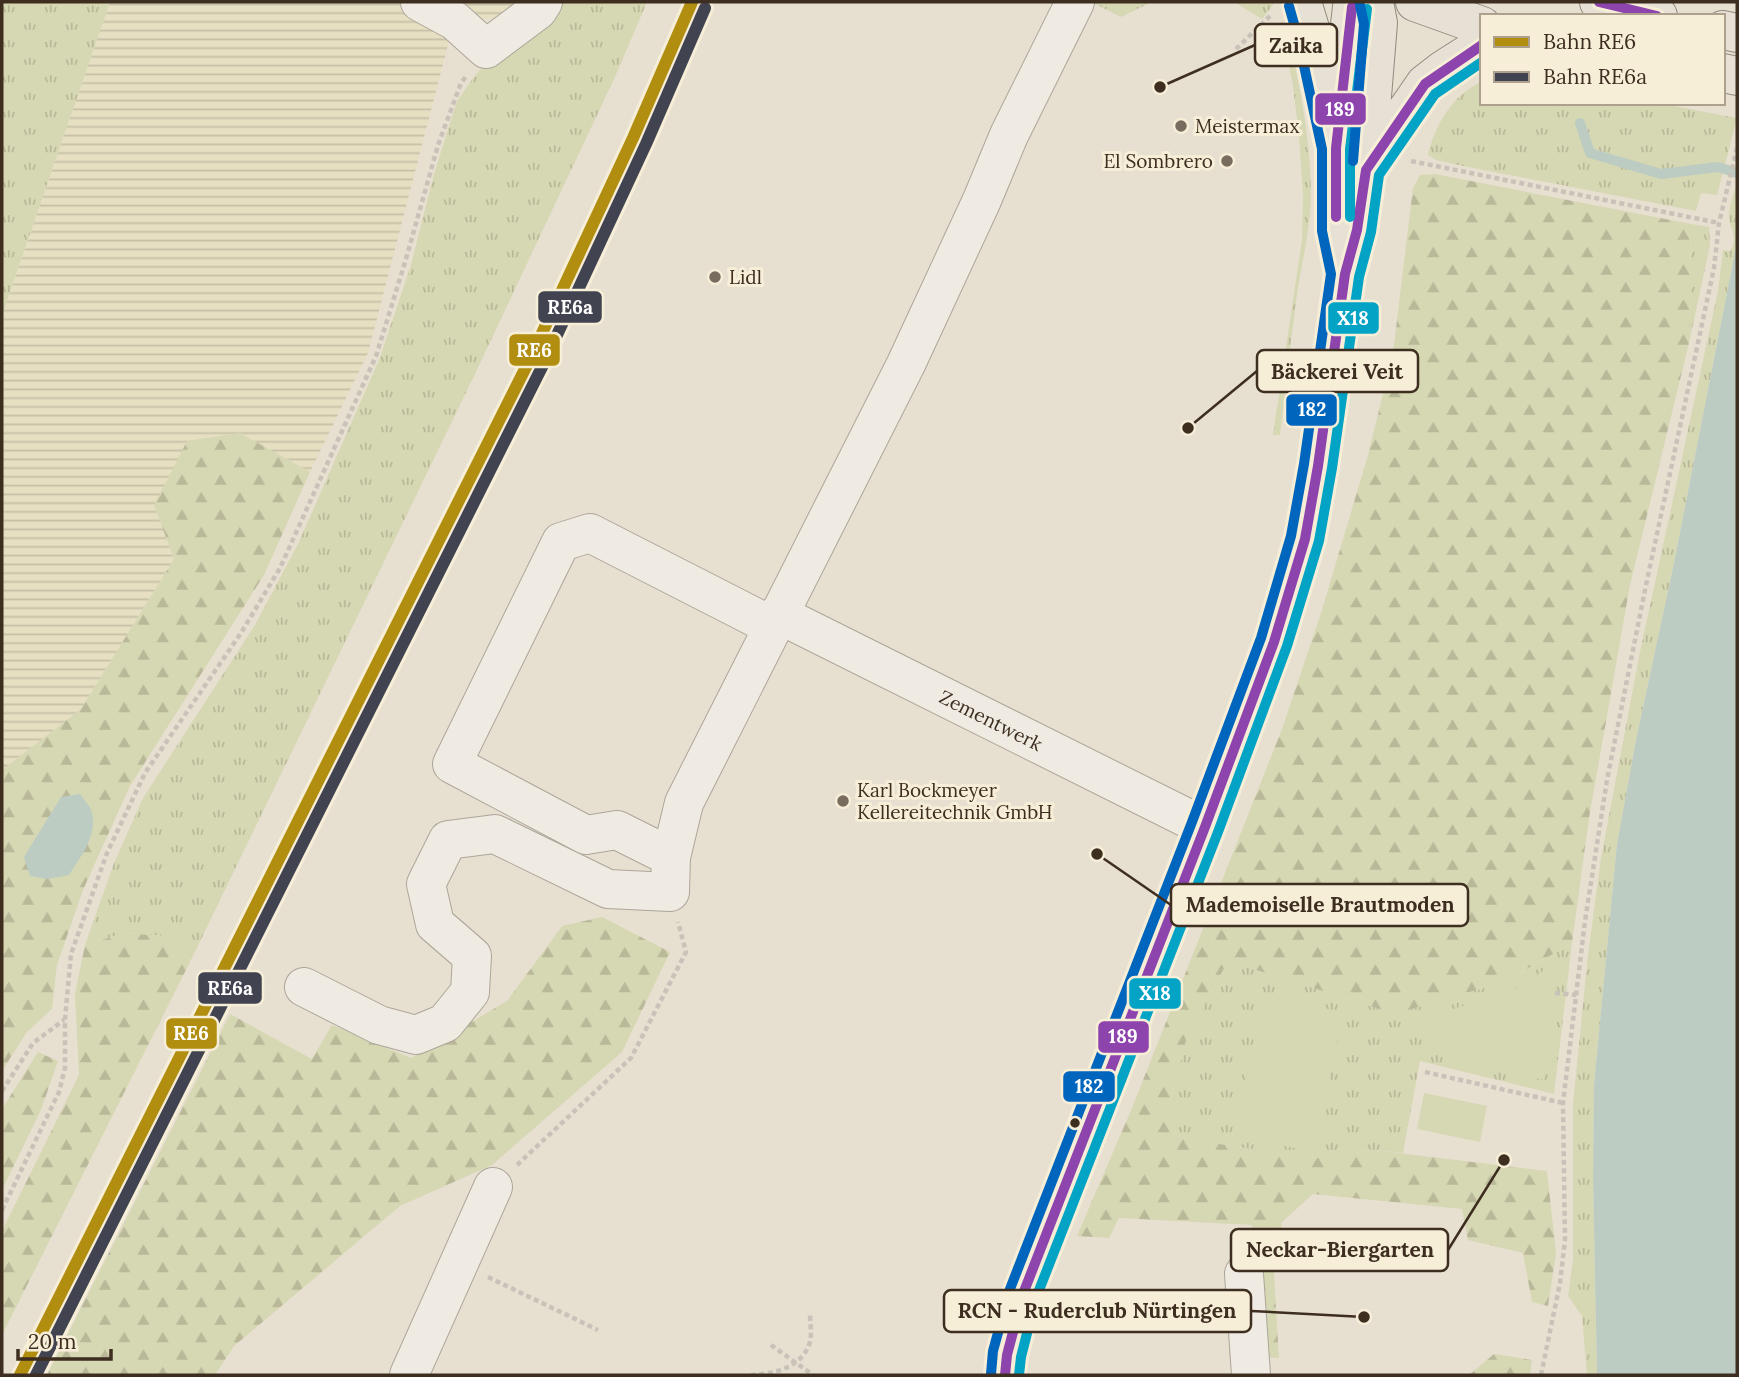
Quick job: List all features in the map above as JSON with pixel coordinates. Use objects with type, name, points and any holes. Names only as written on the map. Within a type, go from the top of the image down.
[{"type":"main road","points":[[1415,2],[1480,25]]},
{"type":"main road","points":[[1345,274],[1336,230],[1336,148],[1360,3]]},
{"type":"main road","points":[[1005,1375],[1007,1355],[1023,1294],[1205,827],[1274,642],[1305,539],[1345,274],[1357,230],[1366,170],[1378,23],[1360,3]]},
{"type":"main road","points":[[1608,4],[1650,14]]},
{"type":"main road","points":[[1288,7],[1312,35],[1336,148]]},
{"type":"main road","points":[[1366,170],[1425,84],[1480,45]]},
{"type":"street","points":[[420,2],[454,22],[486,49],[538,10],[543,2]]},
{"type":"street","points":[[304,988],[379,1025],[416,1035],[444,1023],[470,992],[472,956],[435,924],[426,884],[448,840],[495,834],[608,889],[671,874],[684,803],[906,364],[1010,135],[1075,2]]},
{"type":"street","name":"Zementwerk","points":[[671,874],[617,830],[586,835],[452,764],[561,542],[590,533],[1205,827]]},
{"type":"street","points":[[410,1375],[494,1187]]},
{"type":"street","points":[[1244,1274],[1251,1375]]},
{"type":"path","points":[[1236,50],[1288,7]]},
{"type":"path","points":[[2,1210],[59,1092],[65,1068],[65,1019],[71,954],[107,853],[145,773],[241,633],[281,568],[376,356],[438,145],[461,83],[486,49]]},
{"type":"path","points":[[1541,1375],[1560,1283],[1565,1240],[1563,1103],[1607,780],[1714,268],[1719,223],[1737,148]]},
{"type":"path","points":[[1411,162],[1719,223]]},
{"type":"path","points":[[494,1187],[631,1058],[686,952],[671,874]]},
{"type":"path","points":[[1555,993],[1576,995]]},
{"type":"path","points":[[2,1091],[33,1043],[65,1019]]},
{"type":"path","points":[[1425,1072],[1563,1103]]},
{"type":"path","points":[[459,1263],[598,1330]]},
{"type":"path","points":[[751,1375],[773,1374],[796,1363],[810,1343],[810,1314]]},
{"type":"path","points":[[771,1345],[813,1375]]},
{"type":"shaded area","points":[[110,2],[520,2],[502,18],[454,22],[368,353],[310,472],[240,433],[154,505],[174,559],[81,709],[2,770],[2,315]]},
{"type":"shaded area","points":[[1737,242],[1737,1375],[1597,1375],[1594,1085],[1617,844]]},
{"type":"shaded area","points":[[80,794],[90,808],[93,822],[83,853],[69,875],[47,879],[30,876],[24,857],[61,797]]},
{"type":"green space","points":[[2,2],[110,2],[2,315]]},
{"type":"green space","points":[[552,2],[647,2],[615,77],[474,376],[191,960],[164,936],[124,933],[85,945],[114,863],[143,798],[255,625],[298,544],[379,360],[411,265],[434,174],[457,101],[476,74]]},
{"type":"green space","points":[[1091,2],[1152,2],[1121,17]]},
{"type":"green space","points":[[1234,2],[1274,2],[1262,19]]},
{"type":"green space","points":[[1284,22],[1303,106],[1311,191],[1280,435],[1273,435],[1302,240],[1303,196],[1292,80],[1287,58],[1270,24]]},
{"type":"green space","points":[[1480,83],[1480,105],[1669,105],[1737,118],[1717,195],[1701,193],[1696,211],[1436,160],[1428,155],[1440,122],[1462,94]]},
{"type":"green space","points":[[1435,174],[1691,224],[1689,343],[1630,585],[1589,818],[1572,943],[1504,982],[1395,1014],[1228,961],[1187,1037],[1169,1107],[1177,1137],[1312,1159],[1374,1150],[1547,1171],[1556,1253],[1548,1306],[1532,1302],[1523,1253],[1468,1240],[1462,1209],[1313,1194],[1282,1222],[1274,1274],[1279,1358],[1254,1357],[1247,1271],[1252,1225],[1119,1218],[1109,1238],[1077,1236],[1132,1108],[1282,729],[1322,610],[1368,455],[1393,353],[1413,188],[1420,175]]},
{"type":"green space","points":[[1737,182],[1737,242],[1617,844],[1594,1085],[1597,1375],[1587,1375],[1582,1316],[1568,1296],[1573,1259],[1573,1104],[1588,955],[1601,858],[1640,652],[1718,291],[1723,250],[1730,251],[1734,242],[1729,213]]},
{"type":"green space","points":[[1691,224],[1709,227],[1710,245],[1689,343]]},
{"type":"green space","points":[[240,433],[310,472],[264,575],[130,786],[83,890],[57,965],[52,1009],[27,1032],[2,1071],[2,770],[81,709],[174,559],[154,505],[187,441]]},
{"type":"green space","points":[[602,917],[670,952],[622,1052],[492,1165],[400,1206],[234,1346],[215,1375],[47,1375],[230,1014],[312,1059],[332,1025],[411,1058],[507,1001],[562,926]]},
{"type":"green space","points":[[124,933],[164,936],[191,960],[2,1335],[2,1231],[79,1075],[75,994],[85,945]]},
{"type":"green space","points":[[1572,943],[1554,1094],[1420,1061],[1403,1153],[1374,1150],[1312,1159],[1177,1137],[1169,1107],[1187,1037],[1228,961],[1395,1014],[1504,982]]},
{"type":"green space","points":[[1559,962],[1544,1080],[1421,1050],[1424,1018],[1508,992]]},
{"type":"green space","points":[[1262,996],[1343,1012],[1315,1152],[1235,1136]]},
{"type":"green space","points":[[38,1052],[58,1061],[41,1110],[2,1190],[2,1109]]},
{"type":"green space","points":[[1424,1093],[1487,1106],[1480,1142],[1417,1129]]},
{"type":"green space","points":[[1494,1354],[1532,1360],[1530,1375],[1469,1375]]},
{"type":"waterway","points":[[1580,123],[1590,153],[1661,174],[1718,167],[1737,173]]},
{"type":"rail line","name":"RE6","points":[[20,1375],[530,359],[633,138],[692,2]]},
{"type":"rail line","name":"RE6a","points":[[36,1375],[543,365],[646,144],[705,8]]},
{"type":"transit line","name":"189","points":[[1336,217],[1336,148],[1352,7],[1355,2]]},
{"type":"transit line","name":"189","points":[[1599,2],[1649,14]]},
{"type":"transit line","name":"182","points":[[1353,161],[1364,24],[1360,5]]},
{"type":"transit line","name":"182","points":[[991,1374],[993,1351],[1010,1289],[1261,638],[1291,536],[1331,274],[1322,231],[1322,149],[1289,6]]},
{"type":"transit line","name":"X18","points":[[1350,217],[1350,149],[1367,9]]},
{"type":"transit line","name":"189","points":[[1005,1375],[1007,1355],[1023,1294],[1205,827],[1274,642],[1305,539],[1345,274],[1357,230],[1366,170],[1425,84],[1480,46]]},
{"type":"transit line","name":"X18","points":[[1019,1375],[1036,1298],[1218,832],[1287,646],[1319,541],[1359,277],[1371,232],[1379,175],[1435,94],[1480,63]]},
{"type":"place","name":"Zaika","points":[[1160,87]]},
{"type":"place","name":"Meistermax","points":[[1181,126]]},
{"type":"place","name":"El Sombrero","points":[[1227,161]]},
{"type":"place","name":"Lidl","points":[[715,277]]},
{"type":"place","name":"Bäckerei Veit","points":[[1188,428]]},
{"type":"place","name":"Karl Bockmeyer Kellereitechnik GmbH","points":[[843,801]]},
{"type":"place","name":"Mademoiselle Brautmoden","points":[[1097,854]]},
{"type":"place","name":"Neckar-Biergarten","points":[[1504,1160]]},
{"type":"place","name":"RCN - Ruderclub Nürtingen","points":[[1364,1317]]}]
